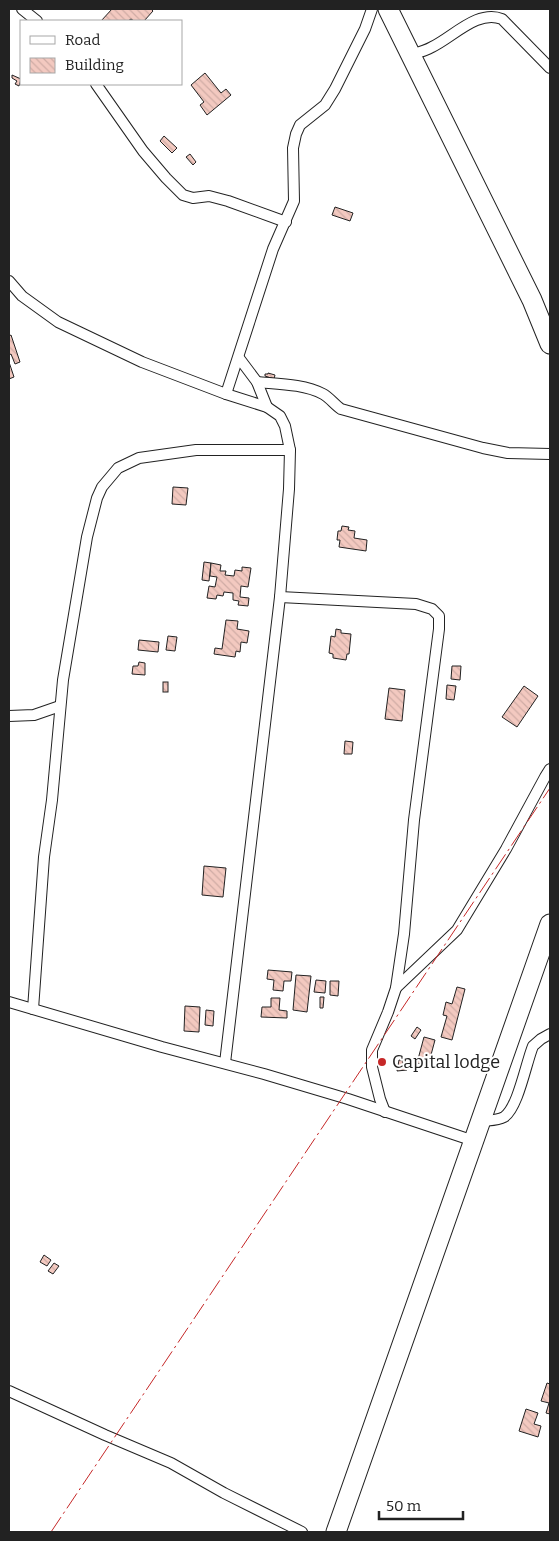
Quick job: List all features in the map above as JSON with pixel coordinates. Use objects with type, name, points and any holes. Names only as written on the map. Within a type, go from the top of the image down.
[{"type":"highway","points":[[388,9],[516,266],[550,344]]},
{"type":"highway","points":[[336,1532],[550,924]]},
{"type":"street","points":[[22,9],[36,20]]},
{"type":"street","points":[[226,394],[273,249],[286,222],[295,196],[293,148],[296,134],[300,126],[325,105],[335,89],[365,29],[372,9]]},
{"type":"street","points":[[410,55],[430,48],[477,20],[494,17],[502,19],[550,68]]},
{"type":"street","points":[[97,85],[143,151],[183,195],[193,198],[209,196],[228,200],[286,222]]},
{"type":"street","points":[[9,281],[22,296],[58,322],[142,362],[226,394],[267,407],[280,416],[285,426],[290,450],[289,489],[280,597],[225,1063]]},
{"type":"street","points":[[239,358],[257,382],[267,407]]},
{"type":"street","points":[[257,382],[310,389],[325,394],[341,409],[482,448],[508,453],[550,454]]},
{"type":"street","points":[[33,1009],[44,857],[52,800],[60,706],[72,619],[87,536],[97,498],[102,487],[112,473],[123,465],[139,458],[196,450],[290,450]]},
{"type":"street","points":[[280,597],[416,604],[432,609],[439,616],[439,629],[414,820],[404,934],[396,988],[372,1050],[371,1060],[385,1112]]},
{"type":"street","points":[[9,716],[34,715],[60,706]]},
{"type":"street","points":[[396,988],[457,930],[506,850],[550,769]]},
{"type":"street","points":[[9,1002],[162,1047],[341,1096],[474,1141]]},
{"type":"street","points":[[481,1121],[502,1118],[509,1113],[515,1104],[533,1046],[550,1034]]},
{"type":"street","points":[[9,1390],[171,1463],[224,1493],[302,1532]]},
{"type":"building","points":[[112,9],[151,9],[153,11],[145,20],[102,20]]},
{"type":"building","points":[[205,73],[221,93],[226,89],[231,95],[207,115],[200,105],[204,102],[191,85]]},
{"type":"building","points":[[12,75],[20,79],[19,86],[15,84],[17,81],[12,78]]},
{"type":"building","points":[[164,136],[177,148],[172,153],[160,141]]},
{"type":"building","points":[[190,154],[196,162],[193,165],[186,157]]},
{"type":"building","points":[[335,207],[353,213],[350,221],[332,215]]},
{"type":"building","points":[[11,335],[20,362],[15,364],[11,354],[9,355],[9,336]]},
{"type":"building","points":[[9,362],[14,377],[9,379]]},
{"type":"building","points":[[268,373],[275,375],[274,379],[265,376]]},
{"type":"building","points":[[173,487],[188,488],[186,505],[172,504]]},
{"type":"building","points":[[342,526],[349,527],[348,530],[355,531],[354,538],[367,540],[366,551],[339,547],[340,540],[337,540],[338,531],[341,531]]},
{"type":"building","points":[[204,562],[211,563],[209,581],[202,580]]},
{"type":"building","points":[[211,563],[221,565],[220,571],[226,571],[225,575],[234,576],[235,570],[242,571],[242,567],[251,568],[248,587],[241,586],[240,597],[249,598],[248,606],[238,605],[239,601],[233,600],[233,593],[224,592],[223,596],[217,595],[216,599],[207,598],[209,586],[215,587],[217,577],[210,576]]},
{"type":"building","points":[[226,620],[238,621],[237,629],[249,631],[247,643],[241,642],[240,652],[236,651],[235,657],[214,654],[215,648],[222,649]]},
{"type":"building","points":[[336,629],[341,630],[341,633],[351,634],[349,654],[347,654],[346,660],[333,658],[333,654],[329,653],[331,636],[335,637]]},
{"type":"building","points":[[168,636],[177,637],[175,651],[166,650]]},
{"type":"building","points":[[139,640],[159,642],[158,652],[138,650]]},
{"type":"building","points":[[139,662],[145,663],[145,675],[132,674],[133,666],[138,666]]},
{"type":"building","points":[[452,666],[461,666],[460,680],[451,679]]},
{"type":"building","points":[[163,682],[168,682],[168,692],[163,692]]},
{"type":"building","points":[[447,685],[456,686],[454,700],[446,699]]},
{"type":"building","points":[[524,686],[538,696],[517,727],[502,717]]},
{"type":"building","points":[[389,688],[405,690],[402,721],[385,719]]},
{"type":"building","points":[[345,741],[353,742],[352,754],[344,754]]},
{"type":"building","points":[[204,866],[226,868],[223,897],[202,895]]},
{"type":"building","points":[[268,970],[292,972],[291,981],[284,981],[283,991],[273,990],[274,980],[267,979]]},
{"type":"building","points":[[296,975],[311,976],[307,1012],[293,1010]]},
{"type":"building","points":[[316,980],[326,981],[325,993],[314,992]]},
{"type":"building","points":[[330,981],[339,981],[338,996],[330,995]]},
{"type":"building","points":[[457,987],[465,989],[452,1040],[441,1037],[447,1016],[443,1015],[446,1002],[452,1004]]},
{"type":"building","points":[[320,997],[324,997],[323,1008],[320,1008]]},
{"type":"building","points":[[271,998],[280,998],[279,1010],[287,1011],[287,1018],[261,1017],[262,1007],[271,1007]]},
{"type":"building","points":[[185,1006],[200,1007],[199,1032],[184,1031]]},
{"type":"building","points":[[206,1010],[214,1011],[213,1026],[205,1025]]},
{"type":"building","points":[[417,1027],[421,1030],[415,1039],[411,1036]]},
{"type":"building","points":[[424,1037],[435,1040],[428,1066],[417,1063]]},
{"type":"building","points":[[399,1060],[403,1060],[403,1066],[407,1066],[407,1070],[397,1071]]},
{"type":"building","points":[[44,1255],[51,1260],[47,1266],[40,1262]]},
{"type":"building","points":[[54,1263],[59,1266],[53,1274],[48,1271]]},
{"type":"building","points":[[547,1383],[550,1384],[550,1414],[546,1413],[549,1403],[541,1401]]},
{"type":"building","points":[[526,1409],[538,1413],[534,1424],[541,1426],[538,1437],[519,1431]]},
{"type":"power","points":[[51,1532],[550,788]]},
{"type":"place","name":"Capital lodge","points":[[382,1062]]}]
